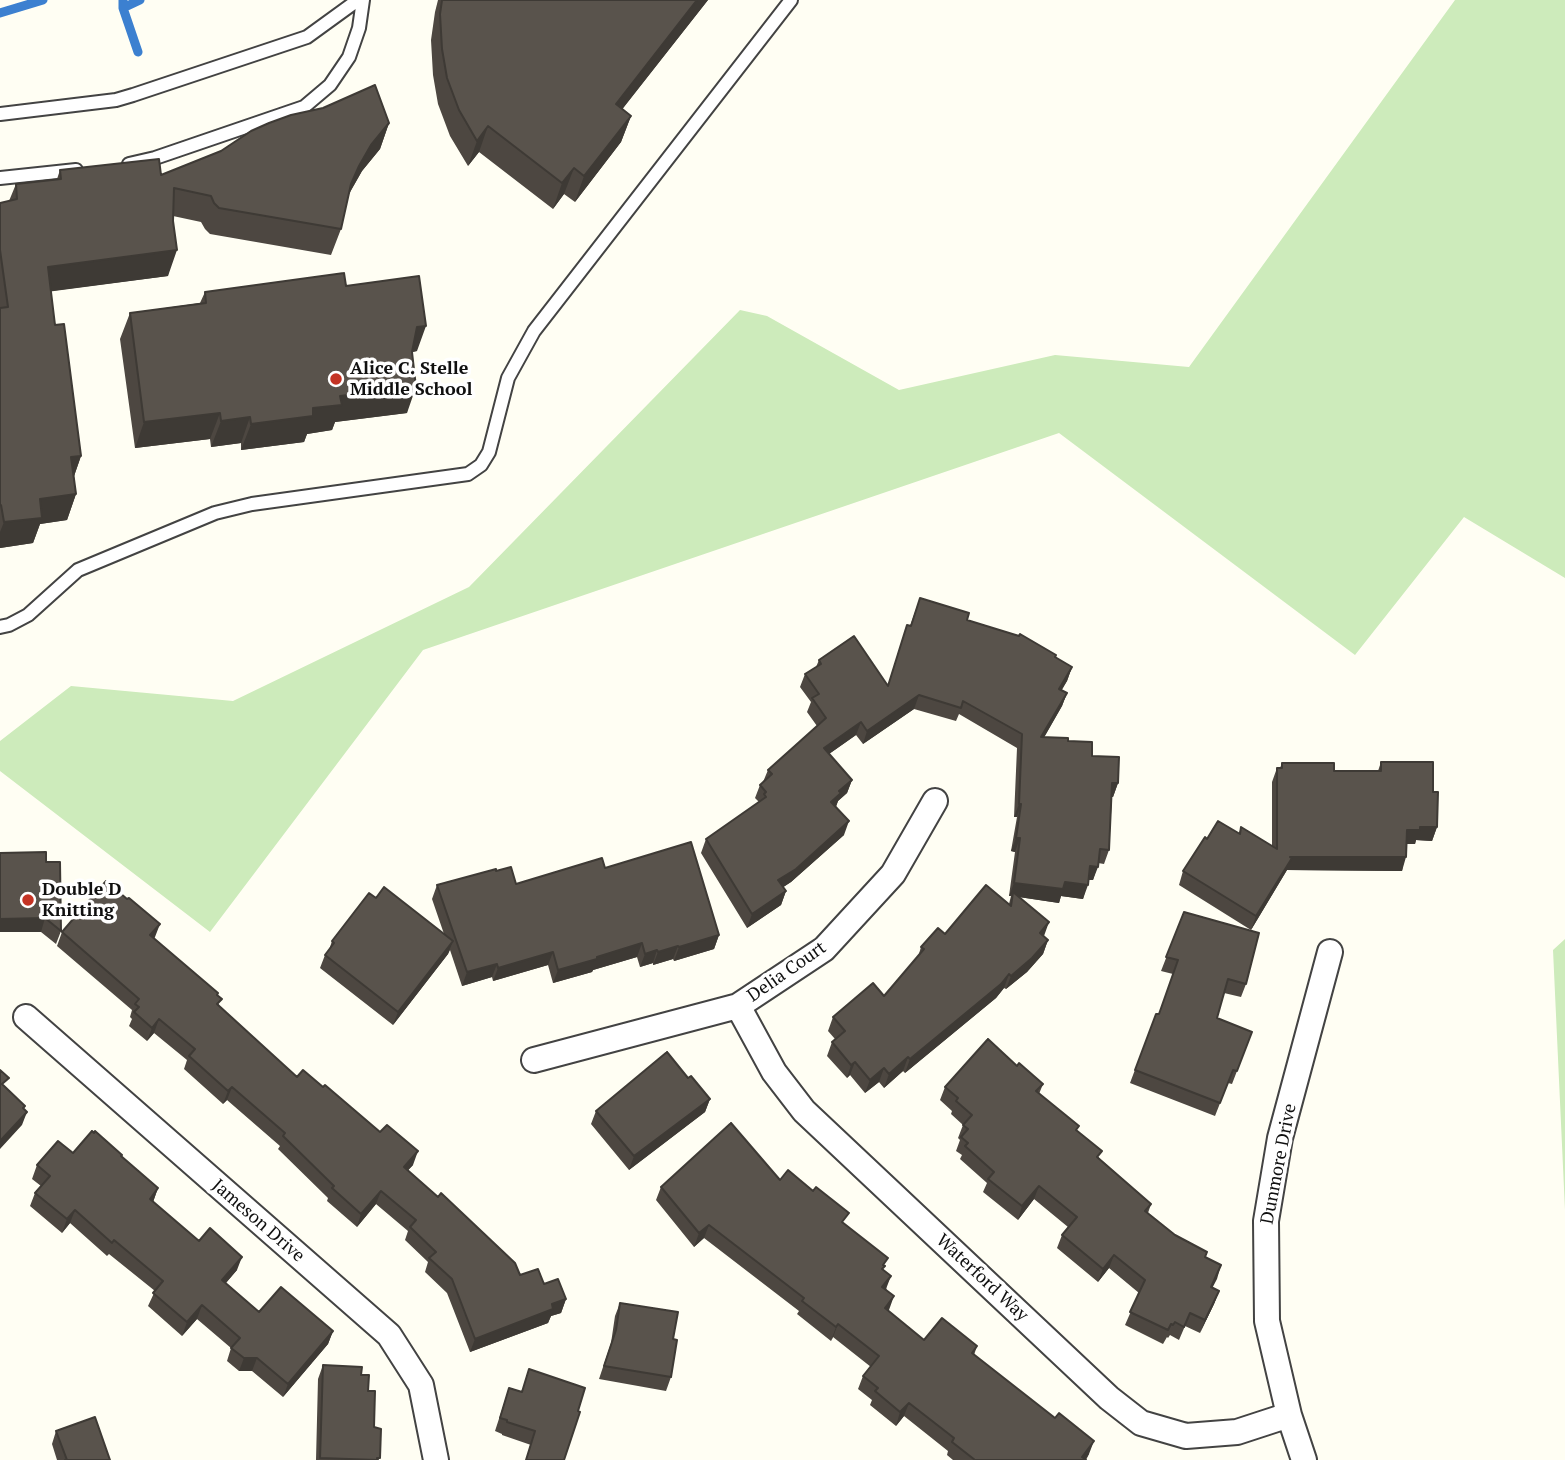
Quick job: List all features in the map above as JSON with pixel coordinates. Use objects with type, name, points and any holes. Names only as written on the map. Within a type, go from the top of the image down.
[{"type":"street","name":"Delia Court","points":[[534,1060],[738,1006],[824,948],[893,874],[935,801]]},
{"type":"street","name":"Dunmore Drive","points":[[1304,1460],[1289,1415],[1267,1321],[1266,1221],[1280,1138],[1329,951]]},
{"type":"street","name":"Waterford Way","points":[[738,1006],[774,1072],[804,1111],[1109,1398],[1141,1423],[1186,1436],[1237,1432],[1289,1415]]},
{"type":"street","name":"Jameson Drive","points":[[26,1017],[389,1335],[421,1385],[436,1460]]},
{"type":"lane","points":[[0,114],[116,100],[133,95],[307,37],[361,0]]},
{"type":"lane","points":[[123,164],[155,158],[304,107],[330,85],[349,57],[359,28],[361,0]]},
{"type":"lane","points":[[0,627],[28,615],[78,570],[215,513],[252,504],[468,474],[481,465],[489,452],[508,378],[534,331],[791,0]]},
{"type":"lane","points":[[0,178],[82,169]]},
{"type":"green space","points":[[1455,0],[1565,0],[1565,578],[1464,517],[1355,655],[1059,433],[423,650],[210,932],[0,771],[0,741],[71,686],[233,701],[469,587],[740,310],[767,316],[899,390],[1055,355],[1189,367]]},
{"type":"green space","points":[[1565,939],[1565,1210],[1553,950]]},
{"type":"building","points":[[442,0],[697,0],[616,104],[631,116],[584,176],[574,168],[562,183],[488,126],[477,141],[459,110],[447,78],[442,49]]},
{"type":"building","points":[[375,85],[389,123],[371,145],[359,166],[351,184],[341,229],[219,208],[211,196],[174,188],[173,221],[177,250],[48,267],[55,325],[64,324],[81,456],[71,457],[76,494],[40,499],[42,518],[4,522],[0,505],[0,308],[8,307],[0,250],[0,203],[17,199],[16,184],[61,179],[60,170],[159,159],[161,175],[221,151],[251,131],[269,123],[323,108]]},
{"type":"building","points":[[344,273],[346,286],[419,276],[426,326],[417,327],[412,352],[416,387],[340,396],[342,405],[313,408],[313,416],[251,424],[250,417],[221,421],[220,413],[144,422],[130,313],[206,303],[205,292]]},
{"type":"building","points":[[920,598],[969,613],[967,620],[1019,636],[1020,634],[1072,667],[1059,689],[1067,693],[1041,737],[1092,742],[1092,756],[1119,757],[1118,783],[1112,783],[1109,850],[1100,849],[1098,867],[1090,866],[1088,885],[1065,882],[1063,889],[1014,883],[1020,838],[1016,838],[1021,804],[1022,734],[963,701],[961,708],[919,695],[867,731],[861,722],[824,748],[852,780],[831,802],[849,821],[796,869],[778,880],[786,891],[752,914],[706,839],[766,797],[766,792],[760,785],[772,774],[768,770],[826,718],[812,698],[819,694],[805,674],[821,664],[819,660],[854,636],[888,686],[907,625],[911,626]]},
{"type":"building","points":[[1381,762],[1433,762],[1433,792],[1438,792],[1437,827],[1407,830],[1406,857],[1290,857],[1292,858],[1256,916],[1183,871],[1218,821],[1240,834],[1241,827],[1277,849],[1277,768],[1282,768],[1282,763],[1334,763],[1334,771],[1381,771]]},
{"type":"building","points":[[691,842],[719,935],[645,954],[642,943],[558,970],[553,952],[498,968],[497,964],[467,972],[437,885],[511,867],[516,884],[602,858],[605,868]]},
{"type":"building","name":"Double D Knitting","points":[[46,852],[46,862],[60,862],[61,931],[45,918],[0,919],[0,853]]},
{"type":"building","points":[[106,881],[160,924],[150,935],[218,993],[222,999],[217,1004],[297,1077],[303,1070],[323,1087],[325,1085],[380,1132],[387,1125],[418,1151],[404,1167],[438,1197],[441,1193],[515,1263],[520,1275],[538,1269],[544,1284],[558,1279],[566,1299],[552,1304],[553,1309],[475,1339],[452,1279],[429,1258],[436,1252],[410,1227],[416,1220],[381,1191],[361,1214],[332,1188],[334,1186],[283,1136],[285,1133],[232,1087],[228,1091],[189,1056],[195,1049],[159,1019],[152,1028],[134,1012],[139,1007],[135,1004],[139,999],[62,932]]},
{"type":"building","points":[[986,885],[1011,906],[1013,892],[1049,922],[1040,933],[1048,940],[1032,958],[1011,976],[1009,974],[1001,984],[910,1059],[908,1057],[889,1074],[884,1068],[870,1080],[855,1062],[851,1065],[832,1042],[845,1031],[833,1017],[873,983],[884,996],[938,928],[945,934]]},
{"type":"building","points":[[384,887],[453,941],[398,1012],[325,955],[334,943],[332,941],[369,893],[376,898]]},
{"type":"building","points":[[1184,912],[1259,933],[1246,984],[1228,979],[1217,1018],[1252,1032],[1237,1071],[1233,1070],[1220,1103],[1135,1070],[1178,960],[1166,957]]},
{"type":"building","points":[[988,1039],[1017,1066],[1019,1063],[1043,1084],[1036,1091],[1079,1126],[1076,1130],[1102,1151],[1097,1157],[1151,1204],[1145,1211],[1175,1235],[1207,1252],[1205,1257],[1221,1265],[1211,1287],[1219,1291],[1205,1320],[1190,1313],[1184,1327],[1175,1322],[1168,1330],[1130,1312],[1145,1280],[1114,1255],[1103,1269],[1062,1235],[1077,1217],[1039,1186],[1022,1206],[988,1179],[994,1172],[965,1146],[968,1143],[961,1137],[968,1129],[963,1125],[972,1115],[945,1087]]},
{"type":"building","points":[[667,1052],[710,1099],[634,1156],[596,1111]]},
{"type":"building","points":[[0,1070],[9,1078],[2,1084],[25,1106],[23,1108],[27,1112],[0,1141]]},
{"type":"building","points":[[731,1123],[780,1180],[788,1170],[813,1191],[816,1187],[849,1213],[842,1222],[888,1258],[882,1269],[891,1276],[882,1287],[894,1296],[885,1308],[924,1340],[942,1318],[977,1346],[972,1353],[1055,1418],[1059,1413],[1094,1441],[1082,1457],[1086,1460],[975,1460],[952,1442],[954,1438],[909,1403],[900,1412],[875,1391],[878,1388],[863,1376],[879,1356],[838,1324],[836,1327],[802,1301],[804,1298],[709,1225],[699,1233],[661,1187]]},
{"type":"building","points":[[92,1131],[158,1188],[150,1199],[199,1241],[210,1228],[242,1257],[222,1280],[259,1312],[281,1287],[333,1331],[288,1384],[257,1358],[244,1358],[231,1348],[240,1338],[202,1305],[187,1322],[153,1293],[163,1281],[114,1240],[112,1243],[75,1210],[67,1219],[35,1193],[50,1176],[37,1165],[58,1141],[73,1153]]},
{"type":"building","points":[[620,1303],[678,1312],[671,1377],[604,1366],[616,1330]]},
{"type":"building","points":[[323,1365],[362,1367],[361,1375],[369,1375],[368,1391],[375,1391],[374,1427],[381,1429],[380,1458],[377,1460],[320,1458]]},
{"type":"building","points":[[529,1369],[585,1388],[564,1460],[526,1460],[535,1431],[500,1418],[509,1388],[522,1392]]},
{"type":"building","points":[[95,1417],[110,1460],[67,1460],[56,1431]]},
{"type":"waterway","points":[[0,13],[43,0]]},
{"type":"waterway","points":[[123,0],[123,8],[138,52]]},
{"type":"waterway","points":[[123,8],[140,0]]},
{"type":"place","name":"Alice C. Stelle Middle School","points":[[336,379]]},
{"type":"place","name":"Double D Knitting","points":[[28,900]]}]
